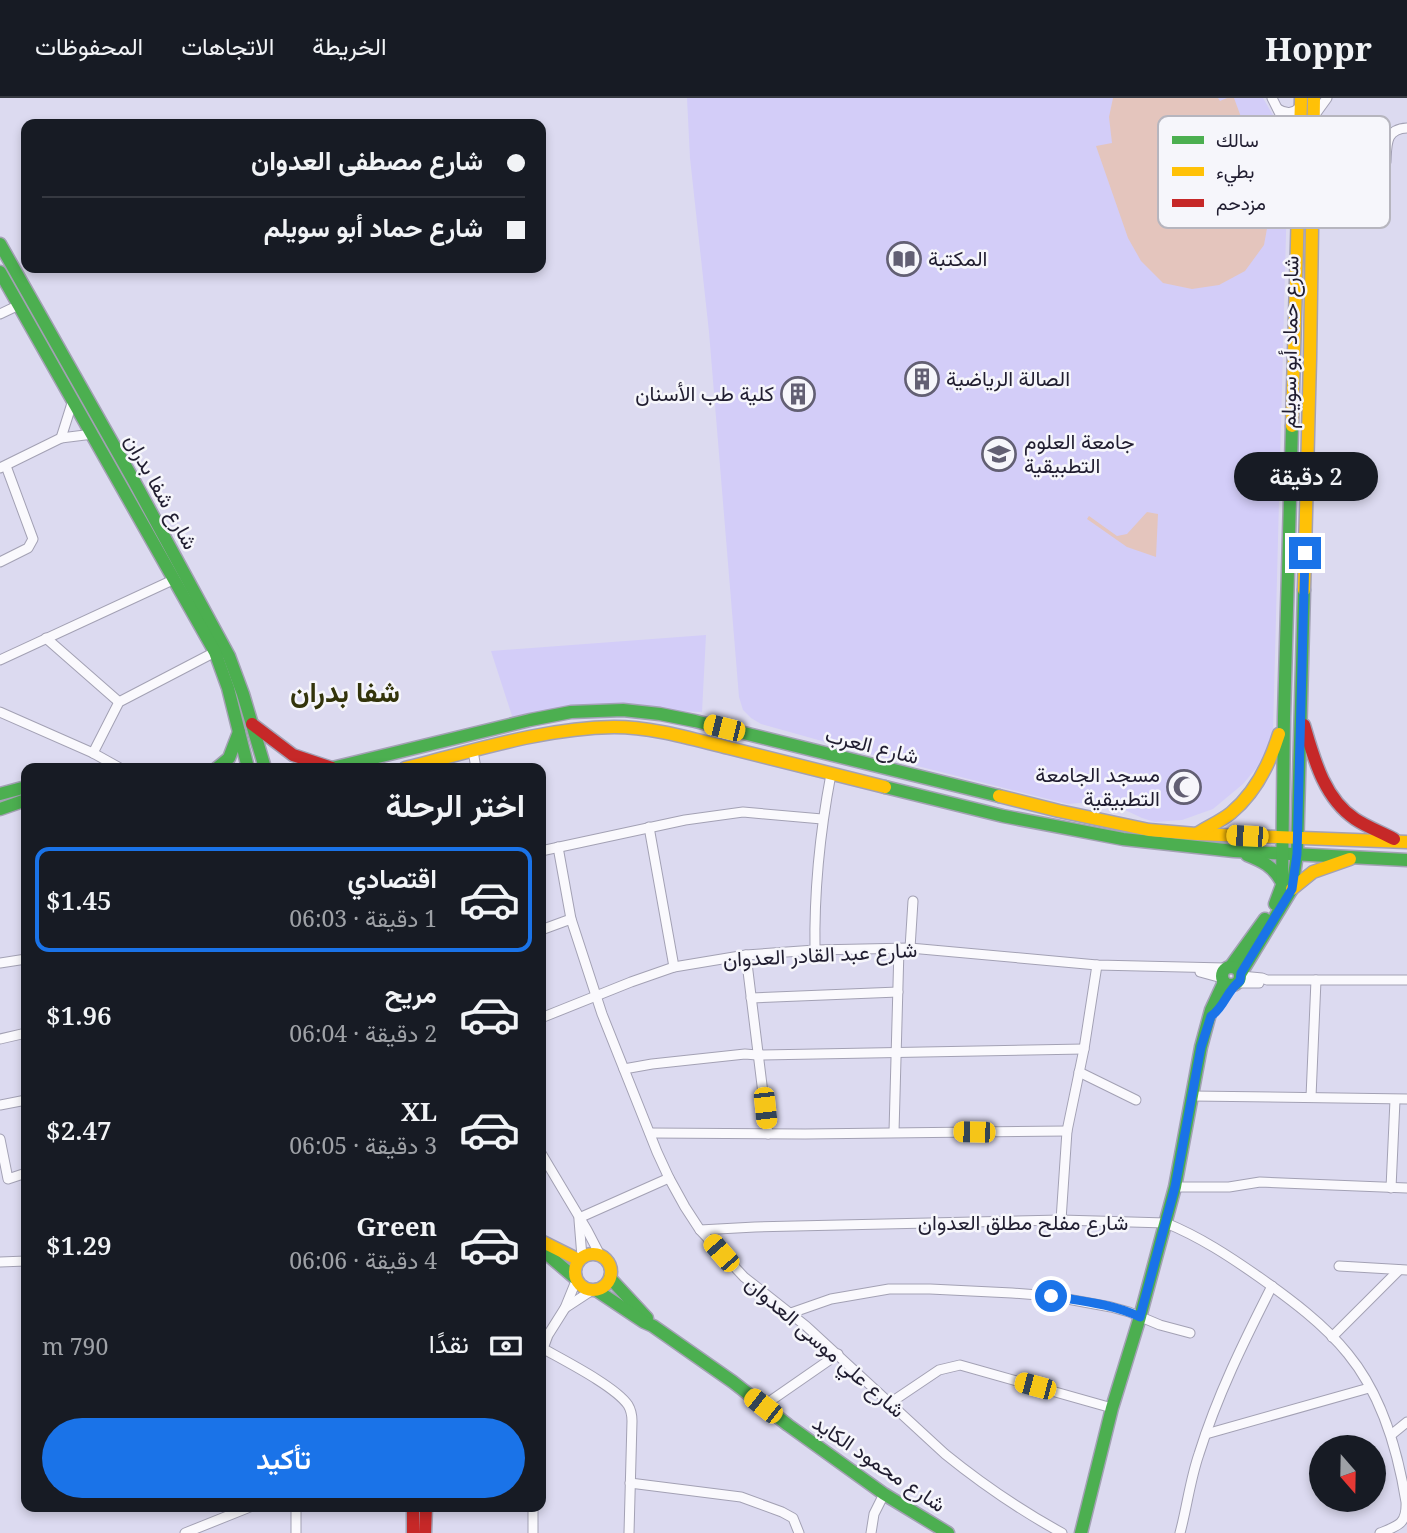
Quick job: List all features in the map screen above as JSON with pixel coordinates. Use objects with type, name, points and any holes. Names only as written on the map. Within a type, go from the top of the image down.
[{"type":"main road","name":"شارع حماد أبو سويلم","points":[[1313,116],[1314,98]]},
{"type":"main road","name":"شارع حماد أبو سويلم","points":[[1287,887],[1283,853],[1284,717],[1298,228]]},
{"type":"main road","name":"شارع حماد أبو سويلم","points":[[1287,887],[1297,854],[1312,228]]},
{"type":"main road","name":"شارع شفا بدران","points":[[0,244],[229,656],[264,763]]},
{"type":"main road","points":[[1,274],[14,269]]},
{"type":"main road","name":"شارع شفا بدران","points":[[1,274],[215,652],[228,688],[247,763]]},
{"type":"main road","name":"شارع العرب","points":[[353,763],[552,715],[592,710],[623,710],[695,721],[886,770],[1149,830],[1404,842]]},
{"type":"main road","points":[[1301,714],[1319,771],[1336,801],[1353,818],[1371,829],[1404,842]]},
{"type":"main road","points":[[1196,834],[1224,817],[1243,800],[1273,755],[1284,717]]},
{"type":"main road","points":[[252,724],[293,755],[317,763]]},
{"type":"main road","name":"شارع العرب","points":[[425,763],[555,732],[616,727],[644,729],[1003,816],[1138,842],[1407,860]]},
{"type":"main road","points":[[223,763],[229,758],[239,732]]},
{"type":"main road","points":[[0,794],[21,788]]},
{"type":"main road","points":[[0,809],[21,802]]},
{"type":"main road","points":[[1234,850],[1270,865],[1287,887]]},
{"type":"main road","points":[[1081,1533],[1112,1408],[1175,1187],[1201,1047],[1211,1010],[1287,887],[1312,872],[1354,858]]},
{"type":"main road","points":[[546,1243],[581,1259]]},
{"type":"main road","points":[[546,1253],[582,1287],[594,1290],[605,1286],[611,1269],[600,1255],[591,1254],[581,1259],[575,1268],[576,1279]]},
{"type":"main road","name":"شارع محمود الكايد","points":[[610,1278],[653,1326]]},
{"type":"main road","name":"شارع محمود الكايد","points":[[594,1290],[653,1326],[733,1382],[884,1494],[948,1533]]},
{"type":"main road","points":[[413,1512],[413,1533]]},
{"type":"main road","points":[[425,1533],[426,1512]]},
{"type":"street","points":[[1272,98],[1281,116]]},
{"type":"street","points":[[1314,116],[1327,98]]},
{"type":"street","points":[[1278,108],[1292,112],[1300,102]]},
{"type":"street","points":[[1390,135],[1398,129],[1407,128]]},
{"type":"street","points":[[0,314],[19,305]]},
{"type":"street","points":[[61,438],[73,400]]},
{"type":"street","points":[[0,562],[28,548],[33,539],[3,467],[61,438],[93,434]]},
{"type":"street","points":[[0,660],[176,579]]},
{"type":"street","points":[[47,638],[119,702]]},
{"type":"street","points":[[93,753],[119,702],[215,652]]},
{"type":"street","points":[[0,712],[111,763]]},
{"type":"street","points":[[472,751],[475,763]]},
{"type":"street","points":[[815,950],[814,916],[822,819],[831,774]]},
{"type":"street","points":[[546,850],[685,820],[743,812],[822,819]]},
{"type":"street","points":[[649,827],[674,967]]},
{"type":"street","name":"شارع علي موسى العدوان","points":[[558,847],[571,919],[595,996],[669,1178],[700,1230],[744,1277],[838,1354],[967,1472],[1022,1510],[1062,1533]]},
{"type":"street","points":[[910,948],[913,901]]},
{"type":"street","points":[[546,928],[571,919]]},
{"type":"street","points":[[894,1132],[899,948]]},
{"type":"street","name":"شارع عبد القادر العدوان","points":[[546,1016],[674,967],[746,955],[815,950],[910,948],[1097,965],[1192,968],[1262,983],[1267,980],[1407,980]]},
{"type":"street","points":[[746,955],[768,1134]]},
{"type":"street","points":[[0,963],[21,960]]},
{"type":"street","points":[[1061,1220],[1067,1131],[1084,1049],[1097,965]]},
{"type":"street","points":[[1311,1097],[1316,980]]},
{"type":"street","points":[[751,998],[898,992]]},
{"type":"street","points":[[0,1039],[21,1034]]},
{"type":"street","points":[[624,1069],[734,1054],[1084,1049]]},
{"type":"street","points":[[1079,1072],[1136,1100]]},
{"type":"street","points":[[1192,1096],[1407,1099]]},
{"type":"street","points":[[1391,1188],[1395,1100]]},
{"type":"street","points":[[0,1105],[21,1101]]},
{"type":"street","points":[[650,1133],[1067,1131]]},
{"type":"street","points":[[0,1139],[4,1181],[21,1175]]},
{"type":"street","points":[[546,1162],[600,1255]]},
{"type":"street","points":[[579,1218],[669,1178]]},
{"type":"street","points":[[1175,1187],[1229,1187],[1260,1182],[1407,1188]]},
{"type":"street","points":[[579,1218],[581,1259]]},
{"type":"street","name":"شارع مفلح مطلق العدوان","points":[[700,1230],[1061,1220],[1166,1223],[1211,1244],[1272,1286],[1332,1337],[1356,1365],[1391,1434],[1404,1492],[1407,1513],[1404,1519],[1400,1524],[1380,1533]]},
{"type":"street","points":[[0,1262],[21,1261]]},
{"type":"street","points":[[1339,1266],[1403,1270]]},
{"type":"street","points":[[1332,1337],[1403,1270]]},
{"type":"street","points":[[546,1340],[565,1308],[576,1279]]},
{"type":"street","points":[[1180,1533],[1190,1484],[1206,1434],[1224,1386],[1272,1286]]},
{"type":"street","points":[[791,1313],[831,1299],[889,1289],[1012,1293],[1051,1296],[1111,1307],[1190,1333]]},
{"type":"street","points":[[565,1308],[594,1290]]},
{"type":"street","points":[[546,1353],[603,1384],[629,1405],[632,1421],[629,1533]]},
{"type":"street","points":[[763,1406],[838,1354]]},
{"type":"street","points":[[890,1403],[939,1370],[960,1365],[1112,1408]]},
{"type":"street","points":[[1206,1434],[1369,1388]]},
{"type":"street","points":[[1391,1434],[1407,1422]]},
{"type":"street","points":[[630,1483],[741,1497],[793,1518],[799,1533]]},
{"type":"street","points":[[871,1533],[874,1514],[884,1494]]},
{"type":"street","points":[[185,1533],[238,1512]]},
{"type":"street","points":[[296,1512],[296,1533]]},
{"type":"street","points":[[533,1512],[533,1533]]},
{"type":"shaded area","name":"جامعة العلوم التطبيقية","points":[[687,98],[1263,98],[1274,116],[1158,116],[1158,228],[1286,228],[1273,731],[1264,759],[1243,784],[1213,809],[1182,820],[1155,822],[1106,801],[1068,804],[854,750],[761,724],[743,710],[739,697],[709,332],[690,158]]},
{"type":"shaded area","points":[[1113,98],[1218,98],[1220,101],[1234,98],[1241,116],[1158,116],[1158,228],[1267,228],[1264,245],[1245,271],[1219,285],[1192,289],[1163,283],[1141,261],[1128,238],[1096,146],[1112,143],[1109,117]]},
{"type":"shaded area","points":[[1147,512],[1158,514],[1156,557],[1127,547],[1087,519],[1089,516],[1117,536],[1127,534]]},
{"type":"shaded area","points":[[706,635],[702,712],[575,708],[513,719],[491,651]]},
{"type":"traffic: fast","points":[[0,244],[229,656],[264,763]]},
{"type":"traffic: fast","points":[[0,272],[215,652],[228,688],[247,763]]},
{"type":"traffic: fast","points":[[1275,904],[1282,885],[1292,426]]},
{"type":"traffic: fast","points":[[1241,973],[1292,889],[1297,854],[1304,590]]},
{"type":"traffic: fast","points":[[353,763],[530,720],[571,712],[623,710],[695,721],[999,796]]},
{"type":"traffic: fast","points":[[223,763],[229,758],[239,732]]},
{"type":"traffic: fast","points":[[885,787],[1003,816],[1123,839],[1234,851],[1407,860]]},
{"type":"traffic: fast","points":[[0,794],[21,788]]},
{"type":"traffic: fast","points":[[0,809],[21,802]]},
{"type":"traffic: fast","points":[[1247,855],[1267,865],[1281,881]]},
{"type":"traffic: fast","points":[[1231,966],[1265,919]]},
{"type":"traffic: fast","points":[[1227,967],[1235,967],[1240,976],[1238,983],[1227,985],[1222,980],[1222,972],[1227,967]]},
{"type":"traffic: fast","points":[[1081,1533],[1112,1408],[1175,1187],[1201,1047],[1211,1010],[1224,982]]},
{"type":"traffic: fast","points":[[546,1253],[575,1278]]},
{"type":"traffic: fast","points":[[610,1278],[647,1318]]},
{"type":"traffic: fast","points":[[596,1290],[733,1382],[884,1494],[948,1533]]},
{"type":"traffic: slow","points":[[1301,98],[1301,116]]},
{"type":"traffic: slow","points":[[1314,98],[1314,116]]},
{"type":"traffic: slow","points":[[1292,426],[1297,228]]},
{"type":"traffic: slow","points":[[1304,590],[1312,228]]},
{"type":"traffic: slow","points":[[424,763],[561,731],[614,727],[687,737],[885,787]]},
{"type":"traffic: slow","points":[[1198,833],[1240,805],[1266,766],[1279,734]]},
{"type":"traffic: slow","points":[[999,796],[1149,830],[1407,842]]},
{"type":"traffic: slow","points":[[1292,889],[1313,872],[1350,859]]},
{"type":"traffic: slow","points":[[546,1244],[579,1260]]},
{"type":"traffic: slow","points":[[593,1254],[606,1259],[611,1272],[606,1285],[593,1290],[580,1285],[575,1272],[580,1259],[593,1254]]},
{"type":"traffic: jam","points":[[252,724],[293,755],[317,763]]},
{"type":"traffic: jam","points":[[1304,725],[1322,777],[1335,800],[1364,825],[1394,839]]},
{"type":"traffic: jam","points":[[413,1512],[413,1533]]},
{"type":"traffic: jam","points":[[425,1533],[426,1512]]},
{"type":"place","name":"المكتبة","points":[[904,259]]},
{"type":"place","name":"الصالة الرياضية","points":[[922,379]]},
{"type":"place","name":"كلية طب الأسنان","points":[[798,394]]},
{"type":"place","name":"جامعة العلوم التطبيقية","points":[[999,454]]},
{"type":"place","name":"مسجد الجامعة التطبيقية","points":[[1184,787]]},
{"type":"district","name":"شفا بدران","points":[[345,692]]},
{"type":"route","points":[[1051,1296],[1111,1307],[1140,1317],[1175,1187],[1201,1047],[1211,1016],[1240,981],[1241,973],[1292,889],[1297,854],[1305,553]]}]
